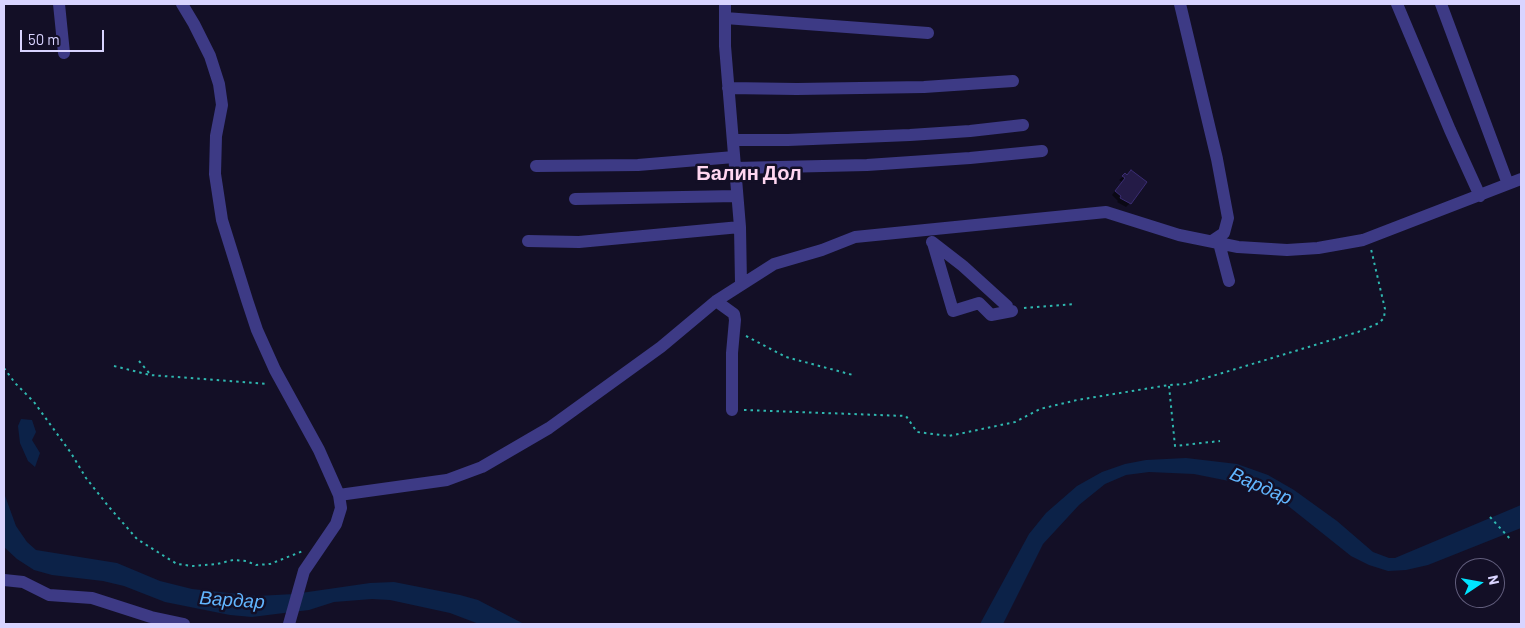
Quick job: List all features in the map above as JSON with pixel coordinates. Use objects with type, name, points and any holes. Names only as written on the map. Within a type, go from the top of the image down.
[{"type":"street","points":[[59,4],[64,53]]},
{"type":"street","points":[[182,4],[210,56],[220,90],[222,105],[216,136],[215,174],[222,220],[257,330],[283,385],[319,450],[339,495],[340,508],[336,524],[304,571],[289,624]]},
{"type":"street","points":[[725,4],[725,46],[738,196],[741,284]]},
{"type":"street","points":[[1180,4],[1217,159],[1228,218],[1224,234],[1215,242]]},
{"type":"street","points":[[1397,4],[1480,196]]},
{"type":"street","points":[[1441,4],[1508,184]]},
{"type":"street","points":[[725,18],[928,33]]},
{"type":"street","points":[[728,88],[924,87],[1013,82]]},
{"type":"street","points":[[733,140],[788,140],[910,135],[1023,125]]},
{"type":"street","points":[[536,166],[735,163],[867,165],[1042,151]]},
{"type":"street","points":[[339,495],[447,480],[482,467],[549,428],[661,348],[716,301],[741,284],[774,264],[822,250],[855,237],[1106,212],[1179,235],[1238,247],[1287,250],[1318,248],[1368,238],[1521,179]]},
{"type":"street","points":[[575,199],[738,196]]},
{"type":"street","points":[[528,241],[579,242],[740,227]]},
{"type":"street","points":[[907,231],[924,236],[963,266],[1010,309]]},
{"type":"street","points":[[1215,242],[1229,281]]},
{"type":"street","points":[[933,243],[953,311],[979,303],[991,315],[1010,309]]},
{"type":"street","points":[[716,301],[734,314],[732,410]]},
{"type":"street","points":[[4,580],[23,582],[49,595],[92,598],[151,617],[184,624]]},
{"type":"path","points":[[732,410],[906,416],[917,432],[949,436],[1015,422],[1040,409],[1077,400],[1186,384],[1358,332],[1379,323],[1384,318],[1385,309],[1368,238]]},
{"type":"path","points":[[1010,309],[1076,304]]},
{"type":"path","points":[[735,330],[786,356],[853,375]]},
{"type":"path","points":[[139,361],[150,375]]},
{"type":"path","points":[[114,366],[150,375],[283,385]]},
{"type":"path","points":[[4,368],[15,383],[34,402],[71,453],[86,478],[137,539],[177,564],[192,566],[217,564],[233,560],[246,561],[256,565],[270,564],[306,549]]},
{"type":"path","points":[[1169,385],[1175,446],[1220,441]]},
{"type":"path","points":[[1490,517],[1512,541]]},
{"type":"water","points":[[21,419],[32,420],[36,432],[32,440],[40,453],[35,467],[28,461],[20,443],[18,426]]},
{"type":"water","name":"Вардар","points":[[1186,458],[1237,464],[1268,475],[1294,490],[1337,521],[1373,552],[1389,558],[1395,558],[1521,505],[1521,528],[1428,565],[1406,570],[1388,571],[1369,565],[1351,556],[1287,505],[1267,492],[1244,484],[1194,474],[1149,472],[1126,475],[1105,484],[1079,505],[1043,544],[1003,624],[980,624],[1029,534],[1046,513],[1077,486],[1102,472],[1125,464],[1146,460]]},
{"type":"water","name":"Вардар","points":[[4,493],[16,526],[27,542],[36,550],[117,563],[160,581],[192,589],[257,596],[294,594],[370,583],[394,582],[478,600],[524,624],[479,624],[450,613],[390,600],[372,599],[334,602],[309,610],[252,617],[230,615],[165,602],[124,586],[103,581],[52,575],[34,570],[17,559],[4,547]]},
{"type":"building","points":[[1131,170],[1147,182],[1131,204],[1120,198],[1121,196],[1115,191],[1125,178],[1122,176],[1125,173],[1127,175]]},
{"type":"district","name":"Балин Дол","points":[[749,173]]}]
